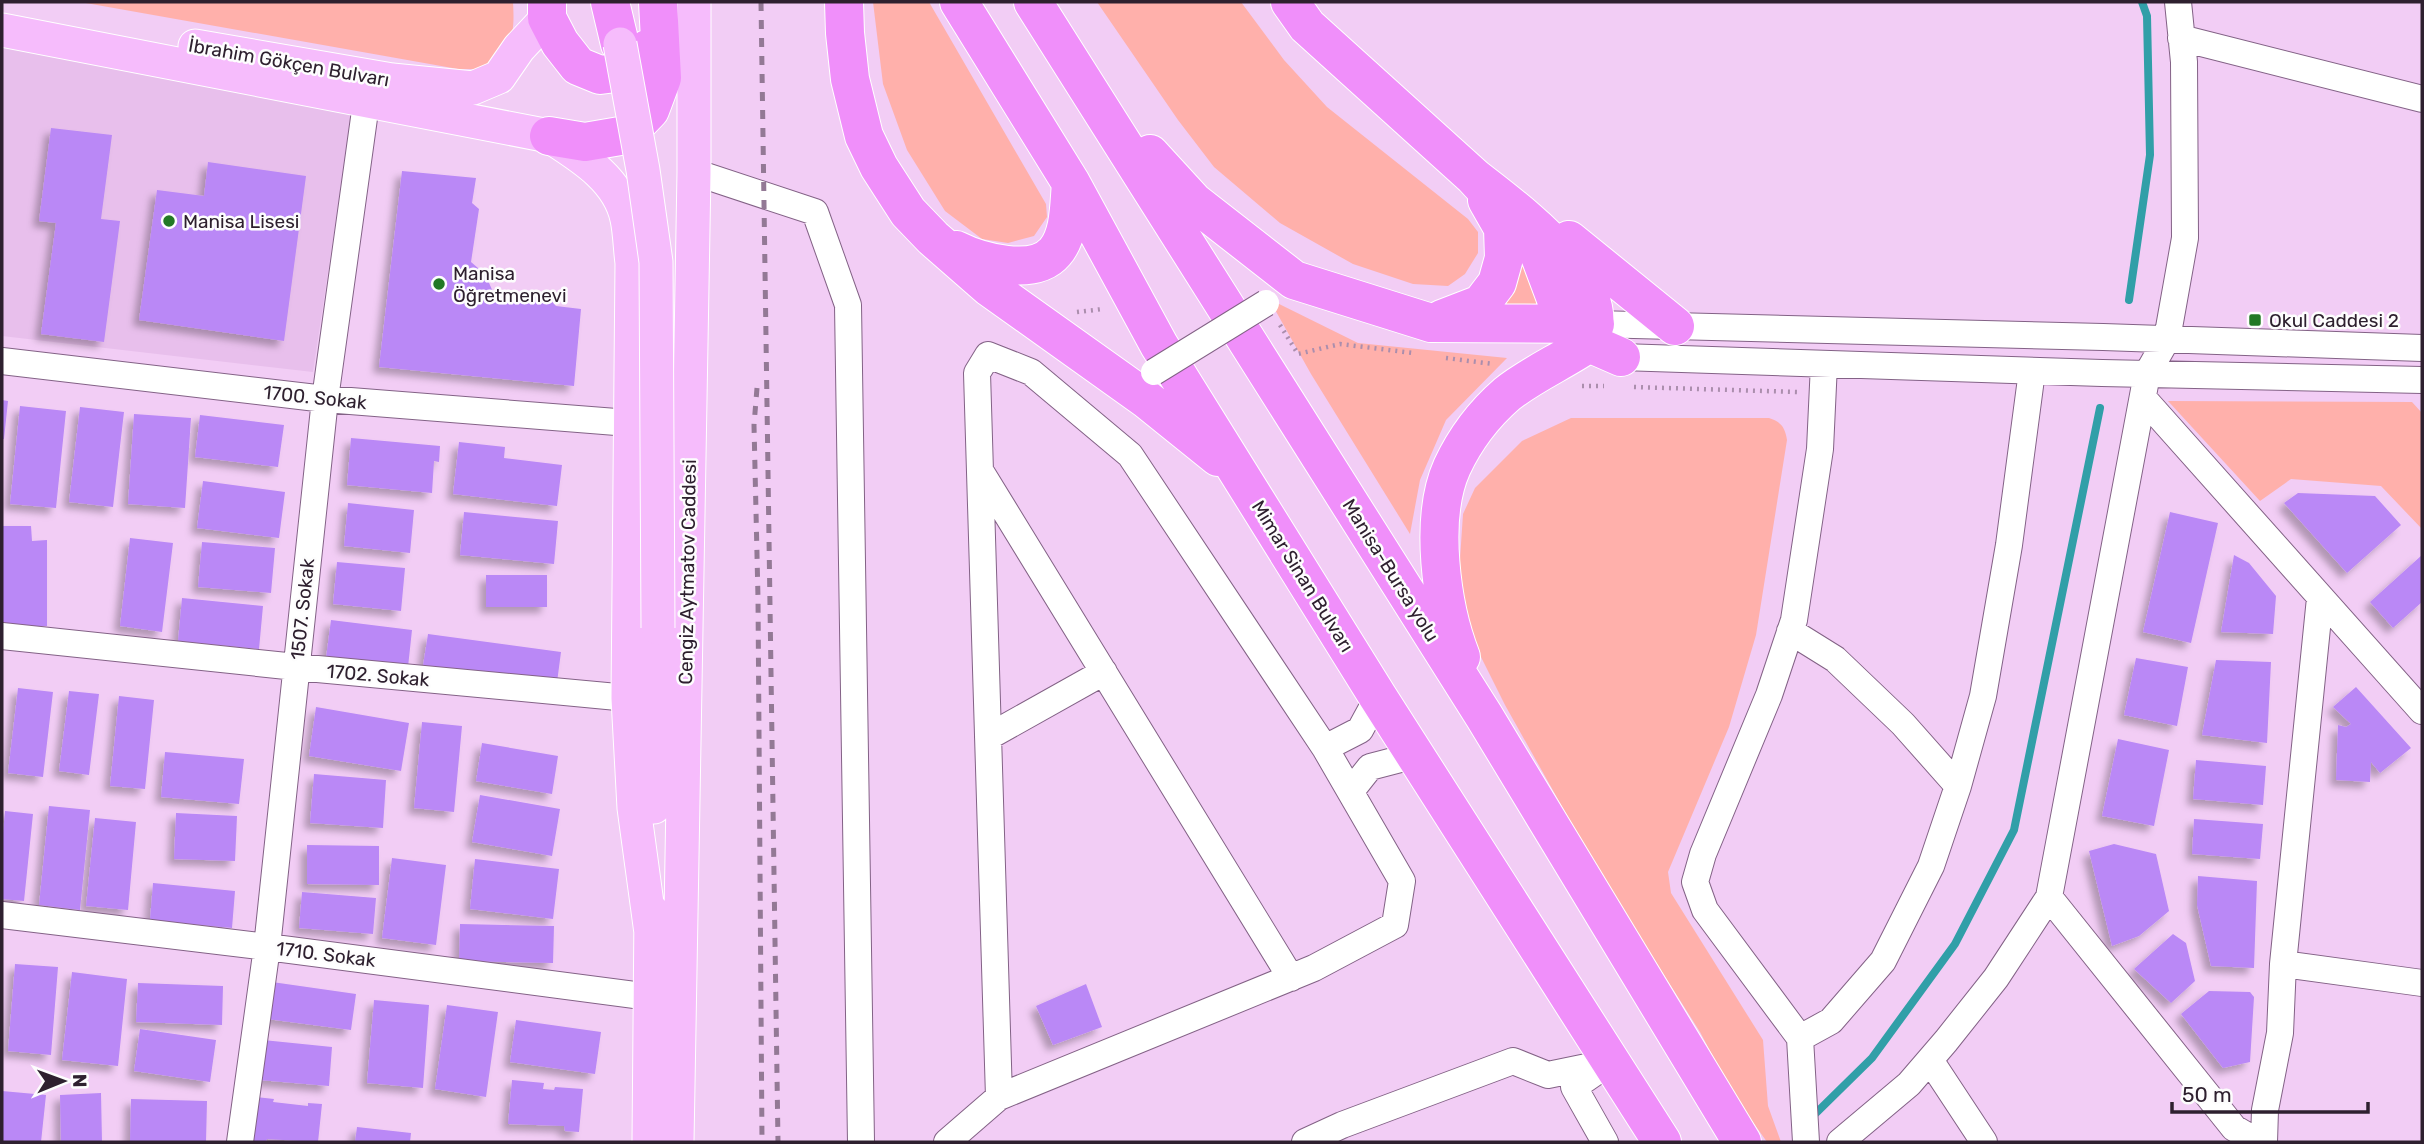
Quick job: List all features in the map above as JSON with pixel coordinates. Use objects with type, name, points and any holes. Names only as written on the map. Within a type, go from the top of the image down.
[{"type":"highway","points":[[610,2],[620,44]]},
{"type":"highway","points":[[547,10],[560,43],[578,66],[600,75],[623,72],[638,65],[652,43],[658,2]]},
{"type":"highway","points":[[549,136],[585,142],[626,135],[650,110],[662,78],[658,2]]},
{"type":"highway","points":[[844,2],[845,33],[855,106],[864,136],[900,201],[933,238],[989,287],[1146,399],[1241,475]]},
{"type":"highway","name":"Mimar Sinan Bulvarı","points":[[959,2],[1071,183],[1159,345],[1378,697],[1662,1142]]},
{"type":"highway","name":"Manisa-Bursa yolu","points":[[1033,2],[1484,716],[1742,1142]]},
{"type":"highway","points":[[1290,2],[1307,26],[1474,177],[1538,228],[1580,275],[1593,337]]},
{"type":"highway","points":[[1082,81],[1194,202],[1294,280],[1431,323],[1593,337]]},
{"type":"highway","points":[[1431,323],[1481,304],[1497,283],[1504,258],[1503,228],[1474,177]]},
{"type":"highway","points":[[1474,177],[1538,214],[1675,326]]},
{"type":"highway","points":[[933,238],[970,257],[1005,265],[1028,265],[1046,260],[1061,243],[1071,183]]},
{"type":"highway","points":[[1484,716],[1453,638],[1441,578],[1440,538],[1451,470],[1467,438],[1508,393],[1593,337]]},
{"type":"main road","name":"Cengiz Aytmatov Caddesi","points":[[619,2],[620,44],[643,170],[656,262],[658,628],[649,1142]]},
{"type":"main road","name":"Cengiz Aytmatov Caddesi","points":[[677,1142],[694,172],[694,2]]},
{"type":"main road","name":"İbrahim Gökçen Bulvarı","points":[[2,30],[369,89],[473,88],[499,77],[547,10]]},
{"type":"main road","name":"İbrahim Gökçen Bulvarı","points":[[2,11],[369,89],[549,136]]},
{"type":"main road","points":[[549,136],[589,163],[616,192],[627,217],[632,263],[628,698],[634,808],[651,933]]},
{"type":"street","points":[[1840,1142],[1909,1084],[1996,978],[2049,897],[2146,387],[2167,339],[2185,238],[2182,38],[2178,2]]},
{"type":"street","points":[[2182,38],[2422,99]]},
{"type":"street","name":"1507. Sokak","points":[[240,1142],[267,947],[325,399],[369,89]]},
{"type":"street","points":[[694,172],[815,212],[848,305],[861,1142]]},
{"type":"street","points":[[1154,372],[1266,303]]},
{"type":"street","points":[[1593,337],[1675,326],[2422,348]]},
{"type":"street","points":[[1593,337],[1824,364],[2032,371],[2146,387],[2422,380]]},
{"type":"street","points":[[947,1142],[999,1097],[1291,978],[1395,925],[1402,881],[1325,748],[1130,455],[1031,372],[988,355],[977,373],[999,1097]]},
{"type":"street","name":"1700. Sokak","points":[[2,361],[325,399],[629,423]]},
{"type":"street","points":[[1806,1142],[1800,1038],[1705,910],[1695,882],[1703,854],[1769,695],[1794,620],[1820,449],[1824,364]]},
{"type":"street","points":[[1800,1038],[1831,1021],[1883,961],[1931,866],[1958,786],[1985,683],[2009,545],[2032,371]]},
{"type":"street","points":[[2146,387],[2320,598],[2422,711]]},
{"type":"street","points":[[980,470],[1291,978]]},
{"type":"street","points":[[2264,1142],[2265,1110],[2280,1033],[2283,964],[2320,598]]},
{"type":"street","points":[[1790,631],[1835,659],[1903,724],[1958,786]]},
{"type":"street","name":"1702. Sokak","points":[[2,636],[628,698]]},
{"type":"street","points":[[988,737],[1104,672]]},
{"type":"street","points":[[1325,748],[1360,730],[1378,697]]},
{"type":"street","points":[[1351,791],[1370,767],[1416,755]]},
{"type":"street","points":[[2049,897],[2234,1128],[2258,1142]]},
{"type":"street","name":"1710. Sokak","points":[[2,915],[650,997]]},
{"type":"street","points":[[2283,964],[2422,982]]},
{"type":"street","points":[[1930,1059],[1984,1142]]},
{"type":"street","points":[[1305,1142],[1347,1133],[1513,1061],[1548,1075],[1611,1062]]},
{"type":"street","points":[[1605,1142],[1574,1087],[1611,1062]]},
{"type":"path","points":[[1266,303],[1298,354]]},
{"type":"shaded area","points":[[80,2],[513,2],[513,23],[507,46],[488,69],[458,69]]},
{"type":"shaded area","points":[[873,2],[929,2],[1046,204],[1047,217],[1034,236],[1008,243],[982,239],[945,211],[907,150],[883,84]]},
{"type":"shaded area","points":[[1097,2],[1241,2],[1284,60],[1327,107],[1468,219],[1478,232],[1478,253],[1465,274],[1448,286],[1413,284],[1353,264],[1280,223],[1214,167],[1178,120]]},
{"type":"shaded area","name":"Manisa Lisesi","points":[[2,36],[353,106],[313,372],[2,336]]},
{"type":"shaded area","points":[[1520,242],[1545,309],[1501,307]]},
{"type":"shaded area","points":[[1269,299],[1358,343],[1507,358],[1446,420],[1420,480],[1410,534],[1311,374]]},
{"type":"shaded area","points":[[2168,401],[2412,402],[2422,413],[2422,529],[2381,486],[2291,479],[2260,501]]},
{"type":"shaded area","points":[[1571,418],[1769,418],[1779,423],[1785,432],[1787,440],[1756,635],[1729,727],[1668,872],[1671,893],[1763,1040],[1768,1106],[1781,1142],[1767,1142],[1733,1094],[1700,1032],[1596,867],[1505,705],[1474,643],[1459,574],[1463,514],[1475,488],[1522,441]]},
{"type":"building","points":[[51,128],[112,135],[101,219],[120,221],[104,342],[41,334],[56,223],[39,221]]},
{"type":"building","points":[[208,162],[306,176],[284,341],[139,320],[157,190],[204,196]]},
{"type":"building","name":"Manisa Öğretmenevi","points":[[402,171],[476,178],[472,203],[479,209],[471,262],[485,274],[494,294],[549,298],[556,306],[581,309],[574,386],[379,367]]},
{"type":"building","points":[[2,400],[8,401],[4,439],[2,439]]},
{"type":"building","points":[[20,406],[66,411],[56,508],[10,504]]},
{"type":"building","points":[[80,407],[124,412],[113,507],[69,502]]},
{"type":"building","points":[[134,414],[191,418],[185,508],[128,504]]},
{"type":"building","points":[[200,415],[284,425],[278,467],[195,457]]},
{"type":"building","points":[[351,438],[440,446],[439,462],[434,461],[432,493],[347,485]]},
{"type":"building","points":[[459,442],[505,447],[504,458],[562,465],[557,506],[453,494]]},
{"type":"building","points":[[203,481],[285,492],[279,538],[197,528]]},
{"type":"building","points":[[2298,493],[2375,496],[2401,525],[2347,573],[2284,503]]},
{"type":"building","points":[[348,503],[414,510],[410,553],[344,546]]},
{"type":"building","points":[[464,512],[558,521],[554,564],[460,555]]},
{"type":"building","points":[[2170,512],[2218,523],[2191,643],[2143,632]]},
{"type":"building","points":[[2,526],[31,526],[32,541],[47,540],[47,626],[2,626]]},
{"type":"building","points":[[130,538],[173,543],[162,632],[120,626]]},
{"type":"building","points":[[202,542],[275,548],[271,593],[198,587]]},
{"type":"building","points":[[2234,555],[2249,563],[2276,596],[2273,634],[2221,632]]},
{"type":"building","points":[[2422,555],[2422,602],[2393,628],[2370,602]]},
{"type":"building","points":[[337,562],[405,568],[401,611],[333,604]]},
{"type":"building","points":[[486,575],[547,575],[547,607],[486,607]]},
{"type":"building","points":[[182,598],[263,606],[259,649],[178,641]]},
{"type":"building","points":[[331,620],[412,630],[408,667],[326,658]]},
{"type":"building","points":[[428,634],[561,652],[556,690],[422,672]]},
{"type":"building","points":[[2136,658],[2188,667],[2177,726],[2124,715]]},
{"type":"building","points":[[2216,660],[2271,662],[2267,743],[2202,735]]},
{"type":"building","points":[[2356,687],[2411,748],[2380,773],[2371,762],[2370,782],[2336,780],[2338,725],[2346,727],[2351,724],[2333,707]]},
{"type":"building","points":[[18,688],[53,692],[43,777],[8,773]]},
{"type":"building","points":[[69,691],[99,694],[89,775],[59,771]]},
{"type":"building","points":[[119,696],[154,700],[145,789],[110,786]]},
{"type":"building","points":[[316,707],[409,723],[401,771],[309,756]]},
{"type":"building","points":[[422,722],[462,726],[454,812],[414,808]]},
{"type":"building","points":[[2118,739],[2169,750],[2154,826],[2102,816]]},
{"type":"building","points":[[482,743],[558,756],[552,794],[476,781]]},
{"type":"building","points":[[165,752],[244,759],[239,804],[161,797]]},
{"type":"building","points":[[2196,760],[2266,766],[2263,805],[2193,799]]},
{"type":"building","points":[[314,774],[386,780],[383,828],[310,823]]},
{"type":"building","points":[[480,795],[560,809],[552,856],[472,842]]},
{"type":"building","points":[[49,806],[90,810],[80,910],[39,905]]},
{"type":"building","points":[[5,811],[33,814],[24,901],[2,899]]},
{"type":"building","points":[[176,813],[237,816],[235,861],[174,859]]},
{"type":"building","points":[[95,818],[136,822],[128,910],[86,906]]},
{"type":"building","points":[[2194,819],[2263,824],[2260,859],[2192,854]]},
{"type":"building","points":[[2114,844],[2156,854],[2169,911],[2139,936],[2112,946],[2089,851]]},
{"type":"building","points":[[307,845],[379,846],[379,885],[307,884]]},
{"type":"building","points":[[392,858],[446,865],[436,945],[382,938]]},
{"type":"building","points":[[475,859],[559,869],[553,919],[470,909]]},
{"type":"building","points":[[2198,876],[2257,881],[2254,968],[2211,966],[2197,905]]},
{"type":"building","points":[[153,883],[235,891],[232,928],[150,920]]},
{"type":"building","points":[[302,892],[376,898],[373,934],[299,928]]},
{"type":"building","points":[[460,924],[554,926],[553,963],[459,961]]},
{"type":"building","points":[[2173,934],[2186,943],[2195,981],[2171,1003],[2134,969]]},
{"type":"building","points":[[15,964],[58,967],[51,1055],[8,1051]]},
{"type":"building","points":[[72,972],[127,979],[118,1066],[62,1060]]},
{"type":"building","points":[[272,982],[356,994],[351,1030],[267,1019]]},
{"type":"building","points":[[138,983],[223,986],[222,1025],[136,1022]]},
{"type":"building","points":[[1086,984],[1102,1027],[1053,1045],[1036,1006]]},
{"type":"building","points":[[2209,991],[2250,992],[2254,997],[2250,1062],[2223,1068],[2181,1014]]},
{"type":"building","points":[[374,1000],[429,1005],[423,1088],[367,1083]]},
{"type":"building","points":[[447,1005],[498,1012],[486,1097],[435,1089]]},
{"type":"building","points":[[516,1020],[601,1032],[595,1074],[510,1062]]},
{"type":"building","points":[[140,1029],[216,1040],[210,1082],[134,1071]]},
{"type":"building","points":[[263,1040],[332,1047],[329,1086],[259,1080]]},
{"type":"building","points":[[512,1080],[544,1083],[543,1089],[583,1089],[579,1132],[565,1131],[564,1126],[508,1124]]},
{"type":"building","points":[[2,1091],[46,1095],[41,1142],[2,1142]]},
{"type":"building","points":[[101,1093],[102,1142],[61,1142],[60,1095]]},
{"type":"building","points":[[256,1097],[308,1106],[308,1103],[322,1104],[318,1142],[267,1139],[266,1142],[251,1142]]},
{"type":"building","points":[[131,1099],[207,1101],[206,1142],[130,1142]]},
{"type":"building","points":[[357,1127],[411,1133],[410,1142],[355,1142]]},
{"type":"waterway","points":[[2129,300],[2150,155],[2147,16],[2142,2]]},
{"type":"waterway","points":[[1813,1116],[1872,1058],[1955,944],[2014,830],[2100,408]]},
{"type":"railway","points":[[761,2],[778,1142]]},
{"type":"railway","points":[[757,388],[754,425],[762,1142]]},
{"type":"place","name":"Manisa Lisesi","points":[[169,221]]},
{"type":"place","name":"Manisa Öğretmenevi","points":[[439,284]]},
{"type":"place","name":"Okul Caddesi 2","points":[[2255,320]]}]
